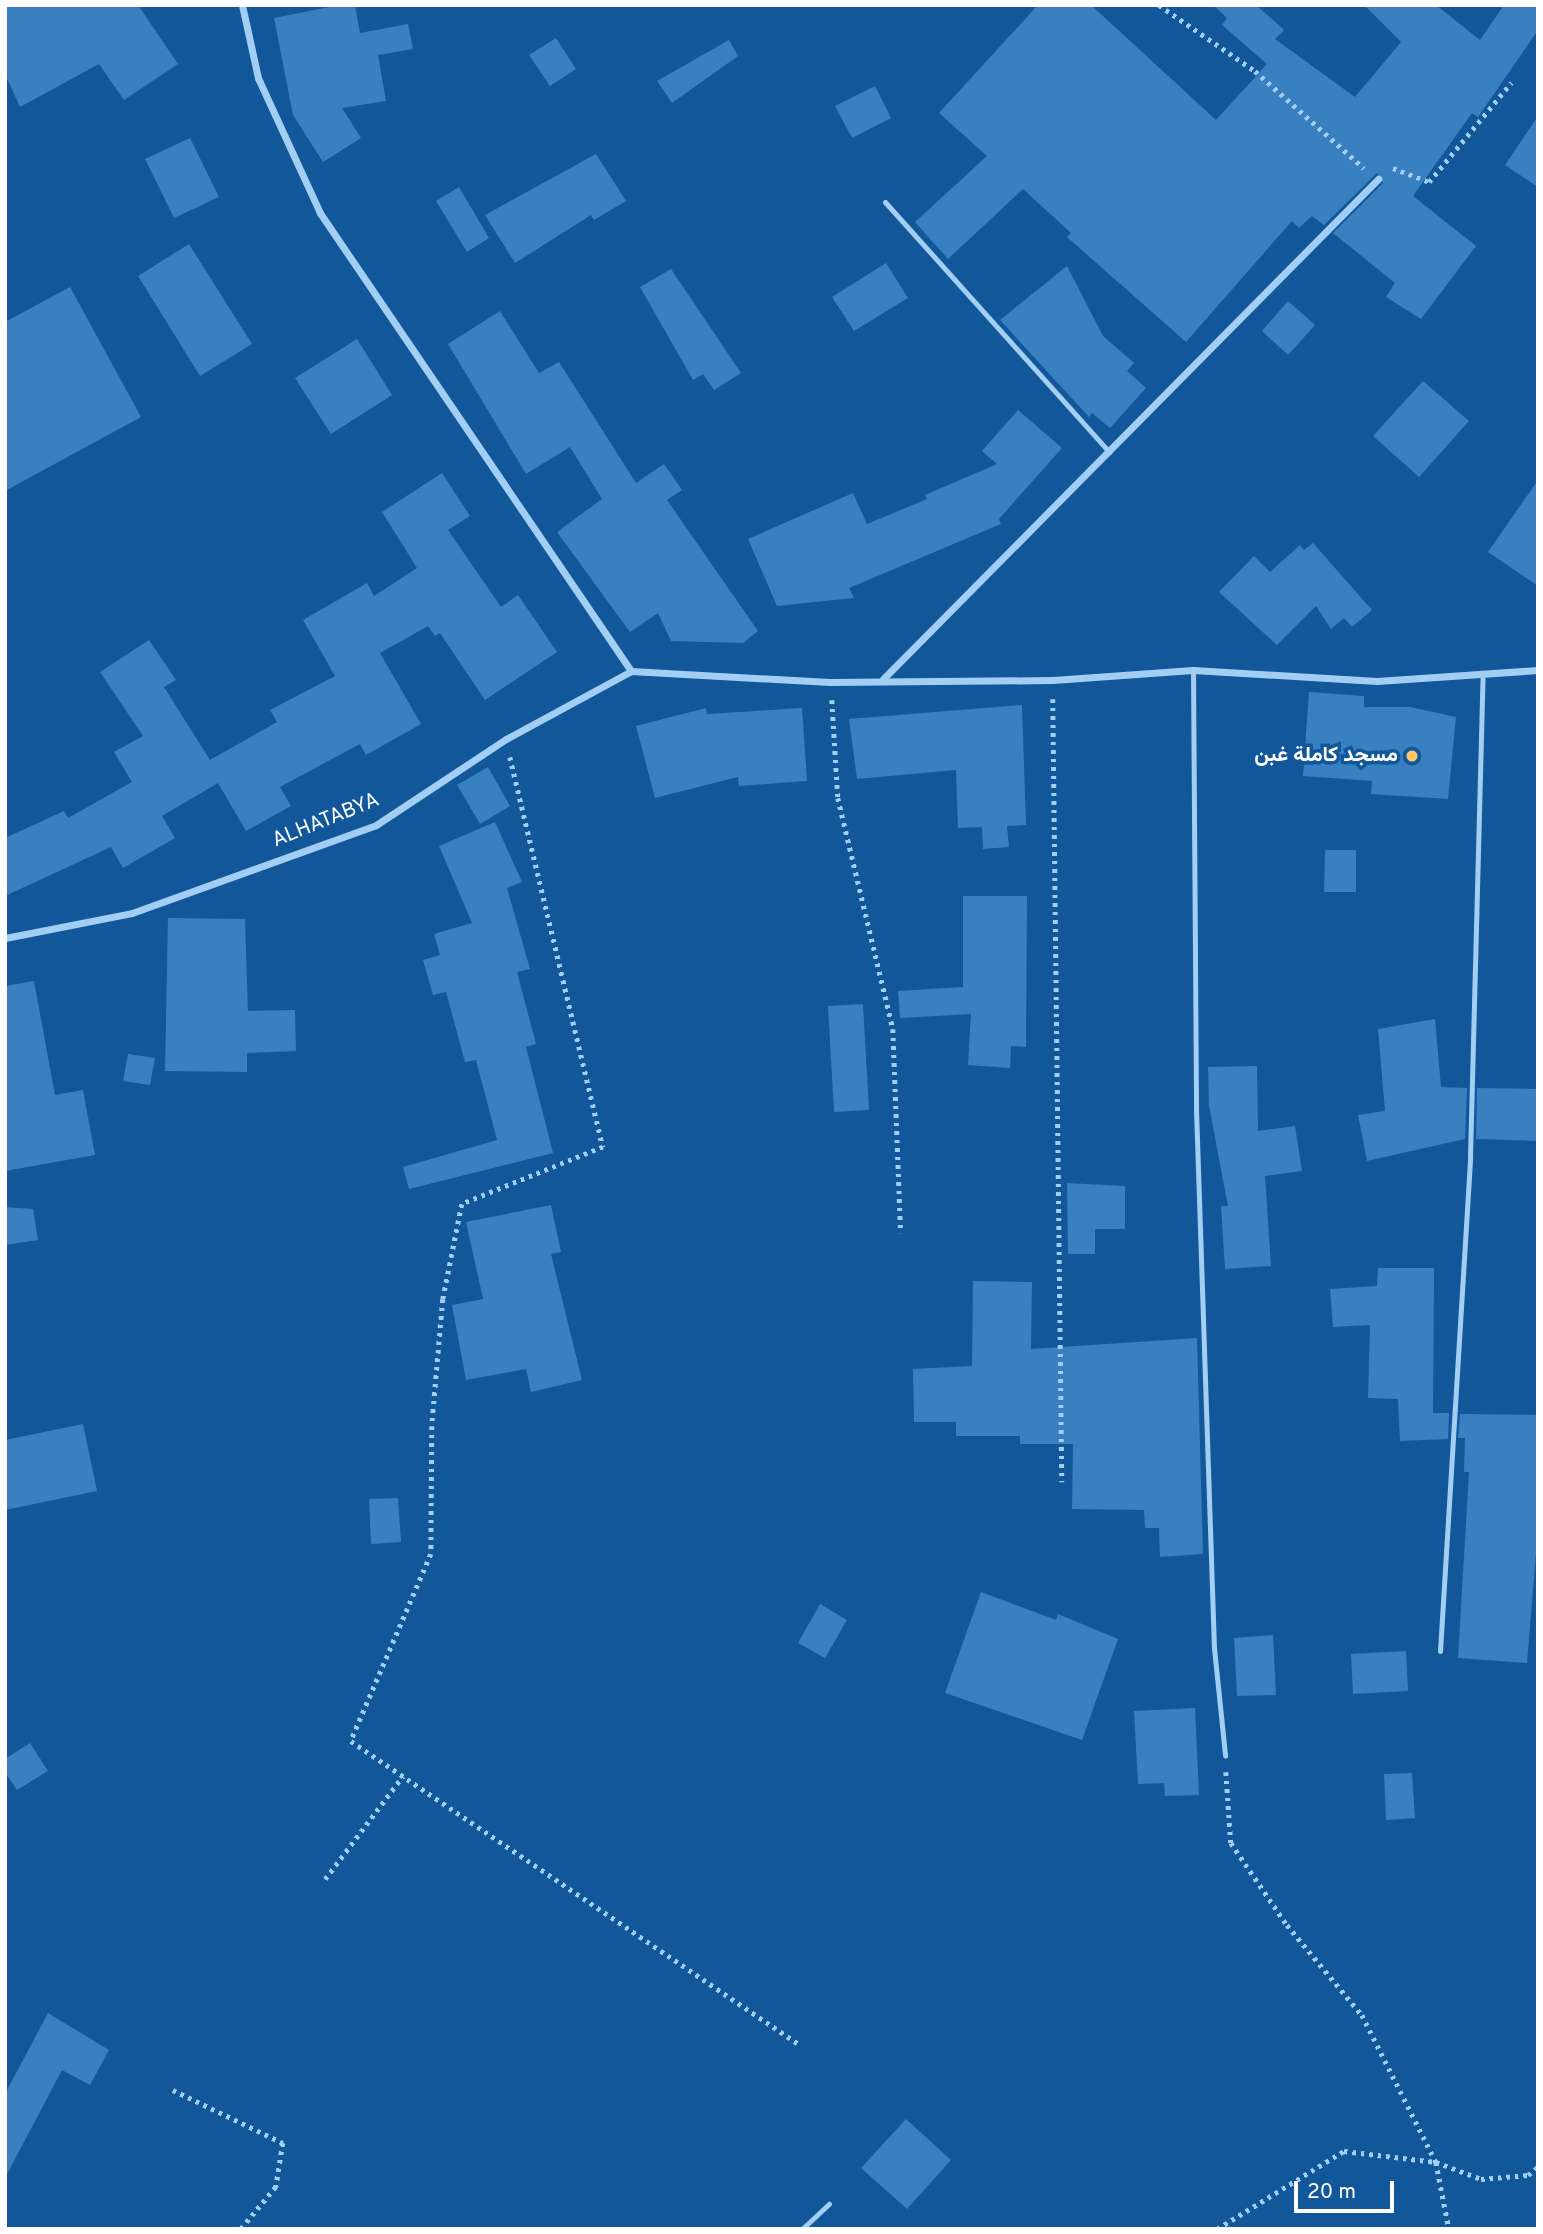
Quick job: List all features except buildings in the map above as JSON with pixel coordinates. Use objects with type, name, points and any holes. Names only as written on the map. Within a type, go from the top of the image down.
[{"type":"street","points":[[242,5],[258,78],[320,213],[631,671],[830,682],[883,679],[1053,680],[1193,670],[1377,681],[1538,670]]},
{"type":"street","points":[[883,679],[1378,179]]},
{"type":"street","name":"ALHATABYA","points":[[5,938],[132,913],[376,825],[506,739],[631,671]]},
{"type":"lane","points":[[885,202],[1109,452]]},
{"type":"lane","points":[[1193,670],[1196,1109],[1214,1648],[1225,1755]]},
{"type":"lane","points":[[1440,1651],[1470,1157],[1483,674]]},
{"type":"lane","points":[[802,2229],[829,2204]]},
{"type":"path","points":[[1160,5],[1255,71],[1378,179],[1396,166],[1429,182],[1511,83]]},
{"type":"path","points":[[1053,680],[1062,1482]]},
{"type":"path","points":[[830,682],[838,798],[893,1029],[901,1233]]},
{"type":"path","points":[[506,739],[603,1147],[461,1204],[443,1298],[432,1426],[431,1553],[351,1741],[797,2043]]},
{"type":"path","points":[[1225,1755],[1231,1843],[1287,1925],[1362,2015],[1436,2162],[1449,2229]]},
{"type":"path","points":[[325,1879],[403,1776]]},
{"type":"path","points":[[173,2090],[284,2143],[276,2187],[241,2229]]},
{"type":"path","points":[[1217,2229],[1345,2151],[1436,2162],[1481,2179],[1528,2175],[1538,2166]]},
{"type":"place","name":"مسجد كاملة غبن","points":[[1412,756]]}]
